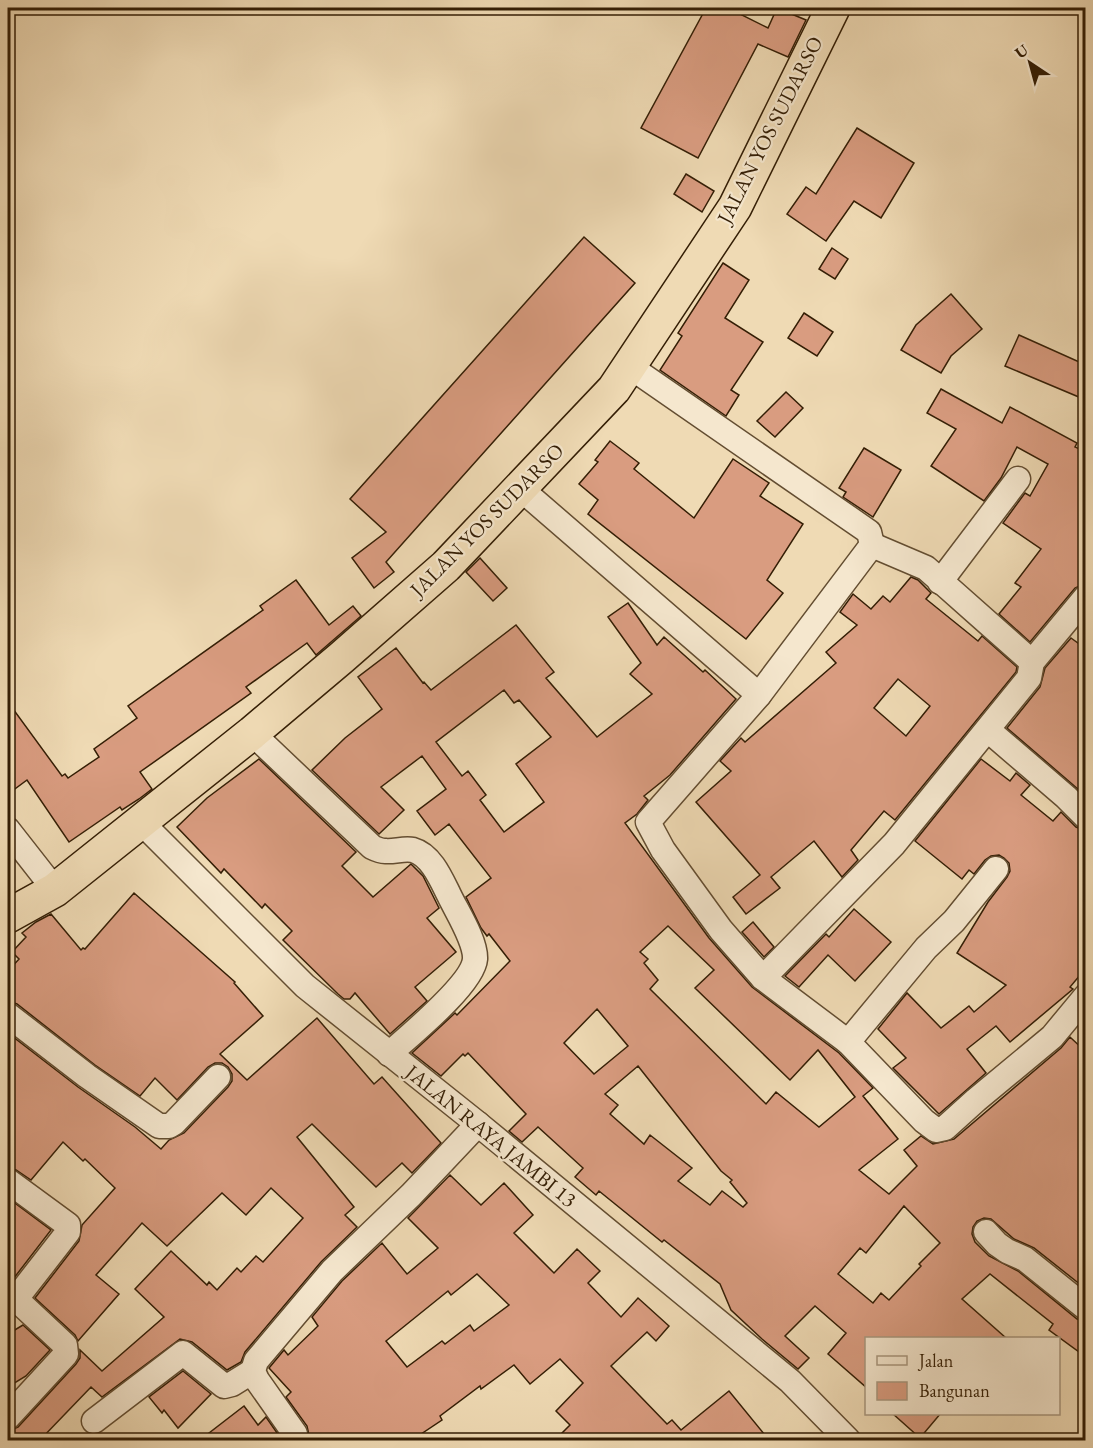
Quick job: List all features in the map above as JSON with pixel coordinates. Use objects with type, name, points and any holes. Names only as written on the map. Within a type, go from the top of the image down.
[{"type":"highway","name":"JALAN YOS SUDARSO","points":[[8,916],[56,890],[252,733],[446,566],[614,389],[735,207],[833,8]]},
{"type":"street","points":[[629,366],[869,532],[872,545],[759,695],[648,822],[663,850],[715,921],[764,978],[848,1042],[924,1121],[936,1130],[945,1128],[1052,1037],[1086,996]]},
{"type":"street","points":[[940,582],[1018,479]]},
{"type":"street","points":[[521,489],[759,695]]},
{"type":"street","points":[[872,545],[926,568],[1032,662]]},
{"type":"street","points":[[764,978],[894,844],[1029,678],[1032,662],[1086,597]]},
{"type":"street","points":[[988,730],[1086,817]]},
{"type":"street","points":[[252,733],[372,847],[384,851],[411,849],[426,856],[443,883],[468,933],[475,961],[472,970],[457,991],[389,1054]]},
{"type":"street","name":"JALAN RAYA JAMBI 13","points":[[141,822],[306,986],[478,1124],[790,1381],[848,1440]]},
{"type":"street","points":[[8,830],[56,890]]},
{"type":"street","points":[[848,1042],[926,948],[954,921],[996,869]]},
{"type":"street","points":[[8,1015],[87,1076],[159,1126],[170,1126],[174,1123],[218,1077]]},
{"type":"street","points":[[296,1440],[295,1434],[257,1380],[253,1371],[255,1361],[332,1271],[411,1195],[478,1124]]},
{"type":"street","points":[[8,1181],[69,1228],[18,1299],[65,1345],[66,1354],[8,1417]]},
{"type":"street","points":[[986,1232],[1007,1251],[1025,1259],[1086,1308]]},
{"type":"street","points":[[94,1421],[183,1353],[224,1386],[232,1384],[253,1371]]},
{"type":"building","points":[[706,8],[728,8],[768,28],[777,8],[806,20],[788,57],[758,44],[698,158],[641,128]]},
{"type":"building","points":[[857,128],[914,163],[881,218],[854,201],[826,241],[787,214],[806,187],[816,194]]},
{"type":"building","points":[[686,174],[714,191],[702,212],[674,194]]},
{"type":"building","points":[[584,237],[635,283],[386,562],[394,572],[374,588],[352,558],[386,532],[350,499]]},
{"type":"building","points":[[832,248],[848,259],[835,279],[819,269]]},
{"type":"building","points":[[723,263],[749,280],[725,318],[763,342],[731,390],[739,395],[726,416],[660,370],[682,336],[678,333]]},
{"type":"building","points":[[951,294],[982,329],[951,356],[941,373],[901,350],[916,325]]},
{"type":"building","points":[[804,313],[833,332],[817,356],[788,338]]},
{"type":"building","points":[[1019,335],[1086,365],[1086,400],[1005,366]]},
{"type":"building","points":[[941,389],[1002,423],[1010,407],[1077,443],[1075,447],[1086,452],[1086,583],[1075,588],[1030,642],[999,614],[1021,587],[1015,583],[1041,549],[1003,523],[1025,493],[1030,496],[1048,464],[1017,447],[1001,478],[984,501],[931,466],[956,429],[927,413]]},
{"type":"building","points":[[786,392],[803,408],[775,437],[757,421]]},
{"type":"building","points":[[610,441],[639,463],[634,469],[694,518],[733,459],[769,483],[760,496],[803,524],[767,580],[783,593],[746,639],[588,514],[598,500],[579,484],[598,462],[595,460]]},
{"type":"building","points":[[864,448],[901,470],[873,517],[843,497],[846,492],[839,488]]},
{"type":"building","points":[[480,558],[507,588],[493,601],[466,572]]},
{"type":"building","points":[[911,577],[918,580],[931,593],[926,599],[978,641],[982,636],[1017,667],[1016,672],[895,820],[884,811],[851,850],[858,860],[842,877],[814,841],[771,877],[780,888],[746,914],[733,897],[760,875],[696,802],[731,771],[720,761],[741,738],[745,742],[836,663],[826,652],[857,625],[840,612],[853,594],[871,609],[883,596],[890,602]],"holes":[[[898,679],[930,706],[906,736],[874,708]]]},
{"type":"building","points":[[296,580],[329,625],[353,606],[361,616],[316,655],[307,643],[246,687],[251,693],[140,772],[152,789],[139,799],[122,810],[120,807],[69,842],[27,780],[8,794],[8,702],[62,776],[65,774],[68,778],[99,757],[94,749],[137,718],[128,706],[263,610],[260,606]]},
{"type":"building","points":[[628,603],[657,645],[664,637],[736,699],[670,775],[644,796],[648,800],[637,814],[625,823],[709,938],[752,987],[839,1053],[873,1088],[863,1096],[898,1139],[859,1170],[889,1194],[917,1166],[904,1150],[921,1136],[933,1144],[954,1139],[1061,1048],[1070,1037],[1086,1052],[1086,1289],[1034,1248],[1014,1239],[991,1219],[984,1218],[977,1221],[972,1234],[975,1242],[989,1256],[1018,1271],[1077,1319],[1086,1322],[1086,1357],[1049,1330],[1053,1324],[990,1274],[962,1299],[1005,1337],[865,1337],[865,1386],[828,1354],[846,1333],[815,1306],[785,1336],[809,1358],[798,1369],[731,1310],[720,1284],[664,1240],[662,1242],[599,1191],[596,1195],[575,1177],[583,1168],[538,1127],[522,1142],[509,1131],[526,1114],[468,1053],[465,1056],[463,1054],[441,1076],[412,1053],[455,1013],[457,1015],[510,961],[489,934],[487,936],[481,928],[466,897],[491,878],[449,824],[435,835],[417,811],[446,789],[422,756],[381,787],[404,810],[379,834],[312,770],[345,738],[382,709],[358,677],[396,648],[431,690],[516,625],[554,672],[546,678],[597,737],[652,694],[630,674],[641,663],[608,617]],"holes":[[[504,690],[514,703],[519,700],[551,737],[516,764],[544,802],[504,832],[480,800],[486,795],[468,771],[462,776],[436,742]],[[668,926],[714,970],[695,988],[790,1080],[818,1050],[855,1097],[819,1127],[776,1092],[766,1104],[650,989],[658,980],[644,963],[648,959],[640,952]],[[597,1009],[628,1046],[594,1074],[564,1043]],[[638,1066],[721,1171],[732,1180],[730,1182],[747,1203],[743,1207],[722,1191],[710,1205],[678,1181],[692,1168],[650,1135],[644,1144],[610,1114],[618,1105],[605,1094]],[[904,1206],[940,1243],[889,1300],[881,1293],[873,1303],[838,1274],[860,1248],[866,1253]]]},
{"type":"building","points":[[1071,638],[1086,649],[1086,796],[1007,728],[1040,687],[1045,668]]},
{"type":"building","points":[[259,759],[356,852],[342,866],[373,897],[411,864],[423,876],[439,908],[427,918],[456,952],[415,987],[427,1001],[390,1034],[355,993],[350,999],[344,999],[338,994],[283,940],[292,931],[265,904],[262,908],[224,869],[221,873],[177,827],[207,798]]},
{"type":"building","points":[[981,759],[1010,781],[1016,773],[1030,785],[1021,795],[1053,821],[1061,812],[1076,827],[1086,831],[1086,968],[1070,987],[1073,989],[1010,1042],[996,1026],[967,1049],[986,1073],[939,1114],[893,1068],[906,1058],[878,1029],[907,993],[941,1028],[969,1006],[974,1012],[1006,985],[957,953],[988,902],[1007,877],[1010,871],[1009,863],[999,855],[991,856],[974,874],[969,870],[962,879],[915,841]]},
{"type":"building","points":[[134,893],[235,982],[263,1016],[220,1054],[247,1080],[317,1018],[374,1084],[382,1077],[441,1143],[412,1173],[402,1163],[376,1187],[312,1124],[297,1137],[354,1207],[345,1215],[357,1227],[321,1262],[245,1352],[241,1362],[227,1370],[192,1342],[180,1339],[102,1397],[91,1387],[40,1440],[8,1440],[8,1431],[18,1427],[76,1364],[80,1358],[80,1350],[102,1371],[164,1317],[135,1289],[171,1251],[207,1285],[209,1282],[217,1290],[237,1268],[241,1272],[256,1256],[263,1262],[303,1218],[271,1188],[246,1215],[222,1193],[167,1246],[142,1223],[96,1275],[119,1294],[78,1341],[75,1335],[35,1298],[79,1241],[82,1225],[115,1188],[85,1159],[83,1161],[63,1142],[31,1180],[8,1167],[8,1033],[135,1127],[161,1149],[169,1140],[184,1133],[232,1081],[232,1074],[228,1067],[222,1063],[215,1063],[208,1067],[177,1100],[155,1078],[140,1096],[95,1065],[17,1004],[8,1001],[8,971],[19,959],[12,952],[26,937],[22,933],[51,914],[81,950],[85,949]]},
{"type":"building","points":[[854,909],[891,942],[855,981],[828,955],[799,987],[785,976],[826,934],[829,937]]},
{"type":"building","points":[[753,922],[774,947],[764,957],[742,932]]},
{"type":"building","points":[[450,1175],[481,1205],[504,1183],[533,1215],[514,1233],[554,1273],[577,1249],[600,1271],[588,1283],[621,1317],[638,1298],[669,1326],[656,1341],[647,1332],[611,1366],[667,1424],[672,1420],[681,1430],[729,1391],[769,1440],[555,1440],[570,1425],[556,1411],[583,1383],[560,1359],[530,1384],[514,1365],[481,1389],[480,1386],[440,1416],[442,1420],[412,1440],[310,1440],[307,1426],[286,1397],[291,1392],[269,1368],[284,1350],[288,1355],[318,1326],[312,1317],[342,1281],[382,1243],[407,1274],[438,1248],[408,1218]],"holes":[[[477,1274],[509,1305],[474,1331],[470,1325],[445,1344],[442,1341],[407,1367],[386,1341],[448,1291],[451,1295]]]},
{"type":"building","points":[[8,1198],[51,1230],[14,1278],[8,1271]]},
{"type":"building","points":[[23,1325],[50,1350],[26,1376],[8,1387],[8,1334]]},
{"type":"building","points":[[183,1371],[211,1394],[178,1428],[164,1410],[162,1413],[149,1397]]},
{"type":"building","points":[[244,1406],[258,1425],[266,1417],[282,1440],[200,1440]]},
{"type":"building","points":[[894,1415],[939,1415],[920,1438]]}]
